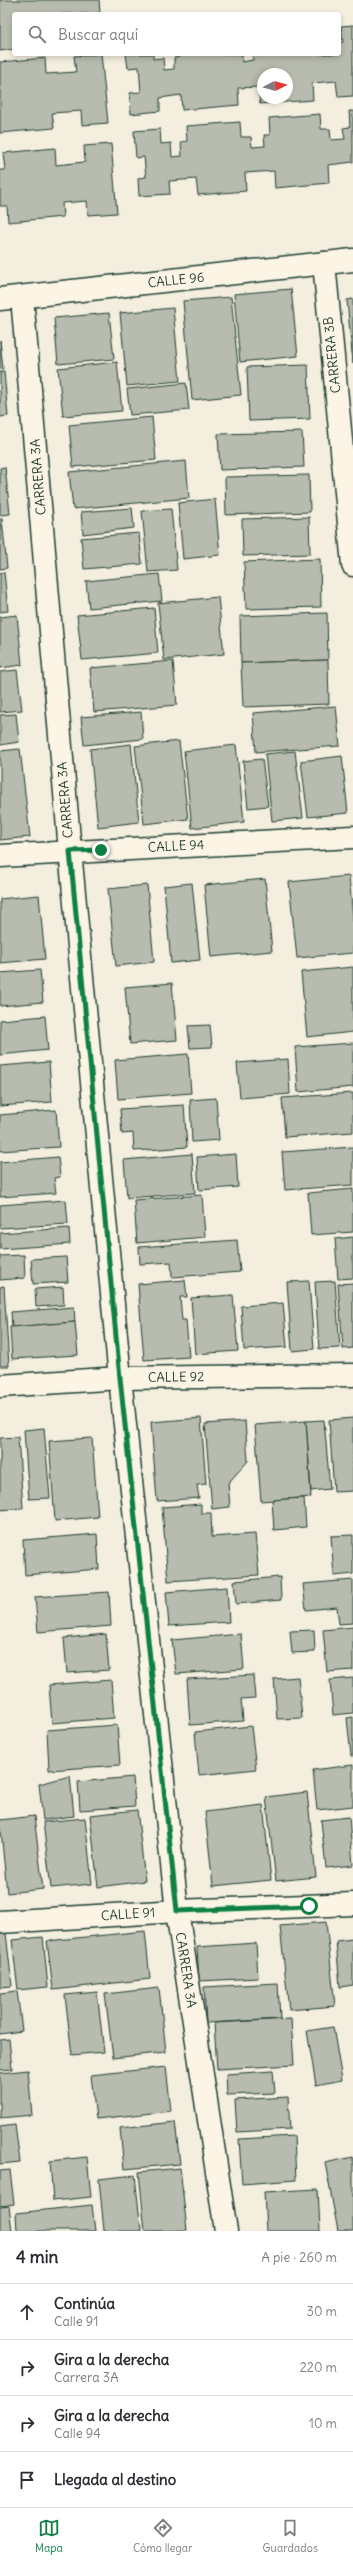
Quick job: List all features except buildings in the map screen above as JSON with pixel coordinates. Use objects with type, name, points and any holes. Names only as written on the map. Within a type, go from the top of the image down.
[{"type":"street","name":"CALLE 96","points":[[0,299],[353,260]]},
{"type":"street","name":"CARRERA 3B","points":[[324,263],[353,565]]},
{"type":"street","name":"CARRERA 3A","points":[[22,297],[70,851],[120,1378],[177,1911],[226,2231]]},
{"type":"street","name":"CALLE 94","points":[[0,856],[70,851],[353,838]]},
{"type":"street","name":"CALLE 92","points":[[0,1386],[120,1378],[353,1374]]},
{"type":"street","name":"CALLE 91","points":[[0,1922],[177,1911],[353,1904]]},
{"type":"route","points":[[101,850],[70,851],[120,1378],[177,1911],[309,1906]]}]
